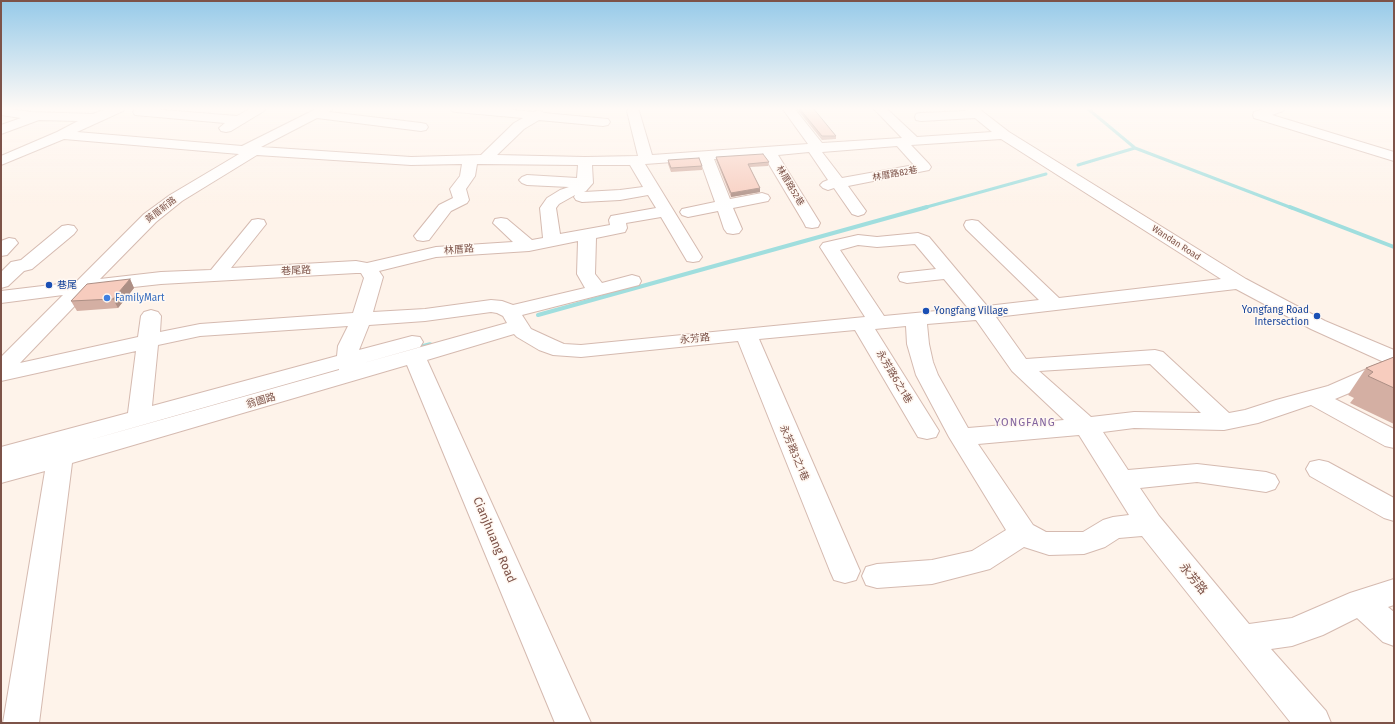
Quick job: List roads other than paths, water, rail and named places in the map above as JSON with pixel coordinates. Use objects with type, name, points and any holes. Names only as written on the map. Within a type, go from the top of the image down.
[{"type":"street","points":[[5,158],[47,142]]},
{"type":"street","points":[[130,142],[412,162],[477,159],[586,161],[629,166],[705,155],[883,142]]},
{"type":"street","points":[[192,147],[201,142]]},
{"type":"street","name":"黃厝新路","points":[[1,370],[154,214],[176,198],[265,142]]},
{"type":"street","points":[[423,236],[445,208],[461,200],[458,189],[467,176],[470,166],[499,142]]},
{"type":"street","points":[[552,241],[548,208],[553,201],[566,193],[624,184],[629,166],[631,142]]},
{"type":"street","points":[[811,142],[815,147],[818,187]]},
{"type":"street","name":"林厝路82巷","points":[[818,187],[920,170],[924,167],[907,142]]},
{"type":"street","name":"Wandan Road","points":[[1015,142],[1239,283],[1318,325],[1394,358]]},
{"type":"street","points":[[1345,142],[1394,157]]},
{"type":"street","name":"林厝路52巷","points":[[768,150],[818,187],[812,222]]},
{"type":"street","points":[[705,155],[733,229]]},
{"type":"street","points":[[583,190],[586,161]]},
{"type":"street","points":[[629,166],[653,190],[693,256]]},
{"type":"street","points":[[527,180],[620,195],[653,190]]},
{"type":"street","points":[[688,212],[818,187],[858,211]]},
{"type":"street","name":"林厝路","points":[[367,269],[436,252],[529,246],[619,228],[617,220],[666,211]]},
{"type":"street","points":[[500,223],[529,246]]},
{"type":"street","points":[[216,275],[258,224]]},
{"type":"street","points":[[972,225],[1055,304]]},
{"type":"street","points":[[1,282],[9,266],[26,265],[68,230]]},
{"type":"street","points":[[587,234],[586,274],[597,291]]},
{"type":"street","name":"永芳路","points":[[870,323],[829,247],[858,240],[877,242],[918,238],[982,313],[1020,366],[1086,426],[1149,524],[1242,639],[1313,723]]},
{"type":"street","name":"巷尾路","points":[[1,297],[82,286],[161,278],[356,267],[367,269]]},
{"type":"street","points":[[1,456],[139,417],[349,367],[349,346],[374,277],[367,269]]},
{"type":"street","points":[[907,277],[949,273]]},
{"type":"street","name":"翁園路","points":[[1,474],[60,458],[349,367],[413,350],[515,319],[597,291],[632,281]]},
{"type":"street","name":"永芳路","points":[[515,319],[524,333],[547,345],[561,350],[581,352],[746,334],[982,313],[1239,283]]},
{"type":"street","points":[[1,374],[200,330],[425,315],[491,306],[502,307],[515,319]]},
{"type":"street","points":[[139,417],[151,316]]},
{"type":"street","points":[[916,319],[918,344],[927,375],[960,437],[1022,533],[1040,542],[1049,544],[1084,543],[1095,539],[1113,528],[1149,524]]},
{"type":"street","name":"永芳路6之1巷","points":[[870,323],[927,431]]},
{"type":"street","name":"永芳路3之1巷","points":[[746,334],[796,459],[845,570]]},
{"type":"street","name":"Cianjhuang Road","points":[[413,350],[573,723]]},
{"type":"street","points":[[1020,366],[1155,358],[1224,422]]},
{"type":"street","points":[[960,437],[1086,426],[1134,420],[1224,422],[1249,417],[1284,405],[1336,391],[1394,365]]},
{"type":"street","points":[[1314,397],[1394,440]]},
{"type":"street","points":[[21,723],[60,458]]},
{"type":"street","points":[[1320,470],[1394,511]]},
{"type":"street","points":[[1121,480],[1197,473],[1266,482]]},
{"type":"street","points":[[877,576],[932,572],[980,561],[1022,533]]},
{"type":"street","points":[[1242,639],[1292,632],[1312,626],[1361,602],[1394,592]]},
{"type":"street","points":[[1361,602],[1394,632]]},
{"type":"waterway","points":[[1128,142],[1135,148]]},
{"type":"waterway","points":[[1078,165],[1135,148]]},
{"type":"waterway","points":[[1135,148],[1292,208]]},
{"type":"waterway","points":[[923,208],[1046,174]]},
{"type":"waterway","points":[[538,315],[927,207]]},
{"type":"waterway","points":[[1290,207],[1394,247]]},
{"type":"waterway","points":[[388,356],[430,345]]},
{"type":"waterway","points":[[282,385],[345,368]]},
{"type":"place","name":"巷尾","points":[[49,285]]},
{"type":"place","name":"FamilyMart","points":[[107,298]]},
{"type":"place","name":"Yongfang Village","points":[[926,311]]},
{"type":"place","name":"Yongfang Road Intersection","points":[[1317,316]]},
{"type":"district","name":"YONGFANG","points":[[1025,423]]}]
